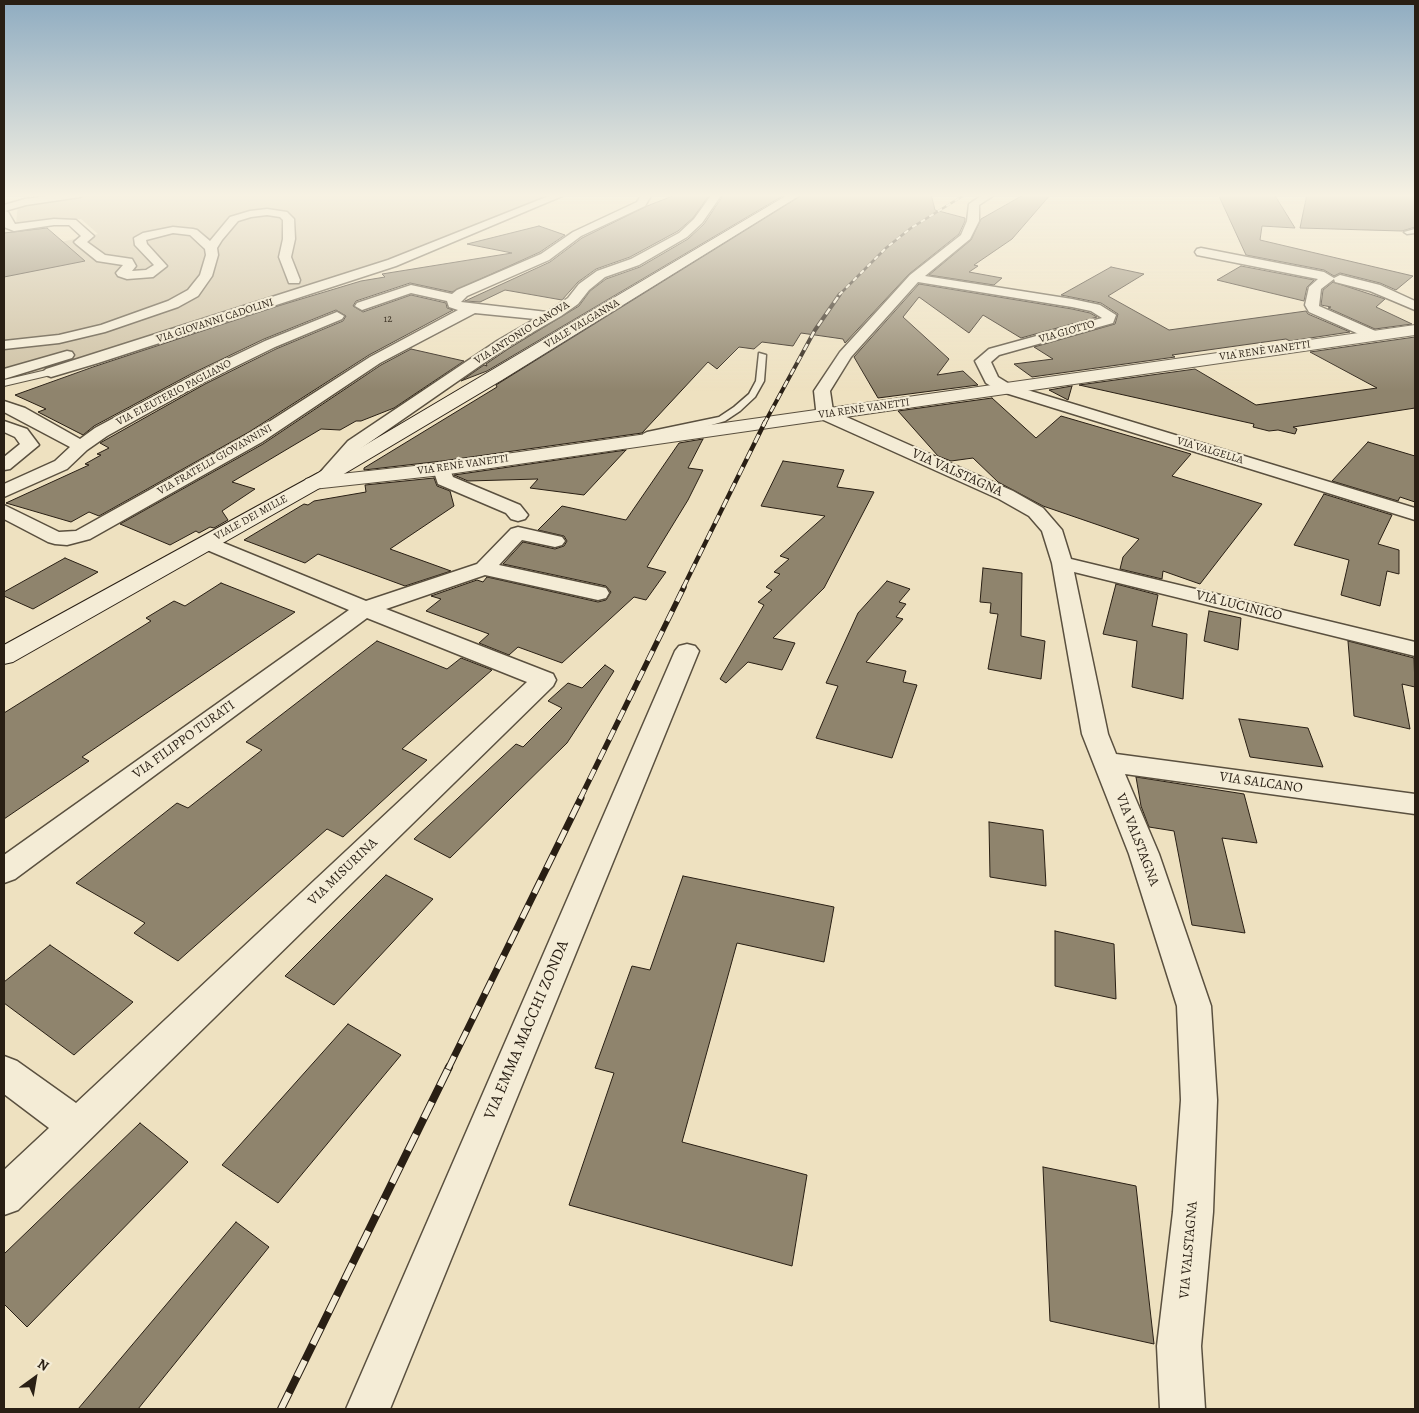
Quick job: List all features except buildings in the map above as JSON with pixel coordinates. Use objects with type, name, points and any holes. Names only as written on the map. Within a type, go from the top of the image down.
[{"type":"main road","name":"VIALE VALGANNA","points":[[496,376],[687,260]]},
{"type":"main road","name":"VIA RENÈ VANETTI","points":[[319,480],[442,469],[1415,330]]},
{"type":"main road","name":"VIALE DEI MILLE","points":[[4,656],[319,480],[496,376]]},
{"type":"street","points":[[114,260],[128,262],[130,266],[122,273],[127,276],[149,274],[161,266],[155,260]]},
{"type":"street","points":[[4,345],[59,339],[104,328],[173,304],[193,293],[206,276],[211,260]]},
{"type":"street","points":[[4,374],[299,279],[287,260]]},
{"type":"street","points":[[350,262],[380,260],[392,263]]},
{"type":"street","name":"VIA GIOVANNI CADOLINI","points":[[4,383],[51,372],[243,312],[400,260]]},
{"type":"street","points":[[362,306],[402,290],[411,289],[454,299],[462,293],[538,260]]},
{"type":"street","name":"VIA ANTONIO CANOVA","points":[[319,480],[354,445],[502,344],[550,317],[573,301],[584,287],[601,274],[639,260]]},
{"type":"street","points":[[825,414],[822,391],[845,355],[915,278],[937,260]]},
{"type":"street","points":[[1242,260],[1328,278],[1315,287],[1312,305],[1314,309],[1375,336]]},
{"type":"street","name":"VIA GIOTTO","points":[[915,278],[1072,303],[1095,308],[1109,315],[1108,320],[994,352],[983,361],[992,380],[1005,388]]},
{"type":"street","points":[[1340,280],[1375,288],[1415,306]]},
{"type":"street","points":[[454,299],[454,304],[471,309],[550,317]]},
{"type":"street","name":"VIA FRATELLI GIOVANNINI","points":[[4,511],[55,538],[83,535],[256,438],[369,363],[471,309]]},
{"type":"street","points":[[243,312],[270,344]]},
{"type":"street","name":"VIA ELEUTERIO PAGLIANO","points":[[4,491],[61,465],[81,446],[123,419],[270,344],[338,316]]},
{"type":"street","name":"VIA VALGELLA","points":[[1005,388],[1415,514]]},
{"type":"street","points":[[4,406],[19,412],[81,446]]},
{"type":"street","name":"VIA VALSTAGNA","points":[[825,414],[1006,495],[1036,512],[1052,530],[1062,563],[1095,734],[1144,854],[1194,1006],[1198,1100],[1193,1212],[1179,1346],[1183,1409]]},
{"type":"street","points":[[4,426],[21,433],[30,445],[4,465]]},
{"type":"street","points":[[442,469],[445,480],[449,483],[513,509],[518,515]]},
{"type":"street","points":[[365,609],[484,568],[518,533],[555,541]]},
{"type":"street","name":"VIA MISURINA","points":[[4,1196],[544,680],[365,609],[207,543]]},
{"type":"street","name":"VIA LUCINICO","points":[[1062,563],[1415,648]]},
{"type":"street","points":[[484,568],[598,593]]},
{"type":"street","name":"VIA FILIPPO TURATI","points":[[4,871],[365,609]]},
{"type":"street","name":"VIA EMMA MACCHI ZONDA","points":[[368,1409],[687,651]]},
{"type":"street","name":"VIA SALCANO","points":[[1107,762],[1415,804]]},
{"type":"street","points":[[4,1073],[77,1126]]},
{"type":"lane","points":[[640,440],[650,434],[705,424],[722,418],[737,409],[752,395],[760,381],[762,355]]},
{"type":"shaded area","points":[[4,260],[390,260],[49,369],[4,380]]},
{"type":"railway","points":[[840,294],[874,260]]},
{"type":"railway","points":[[764,424],[815,330],[840,294]]},
{"type":"railway","points":[[683,588],[764,424]]},
{"type":"railway","points":[[580,799],[684,587]]},
{"type":"railway","points":[[448,1069],[581,798]]},
{"type":"railway","points":[[281,1409],[449,1067]]}]
